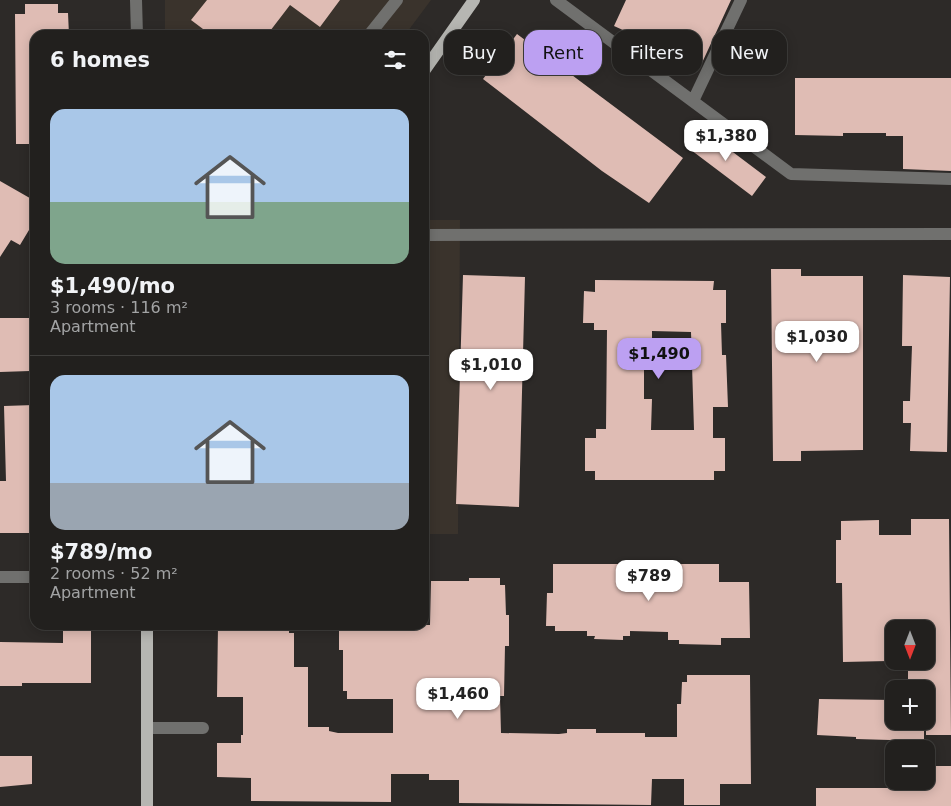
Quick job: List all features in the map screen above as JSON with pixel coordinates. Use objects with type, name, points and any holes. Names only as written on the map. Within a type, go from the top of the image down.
[{"type":"main road","points":[[429,64],[474,0]]},
{"type":"main road","points":[[147,630],[147,806]]},
{"type":"street","points":[[136,0],[137,30]]},
{"type":"street","points":[[373,30],[397,0]]},
{"type":"street","points":[[556,0],[791,174],[951,179]]},
{"type":"street","points":[[693,101],[741,0]]},
{"type":"street","points":[[429,235],[951,234]]},
{"type":"street","points":[[0,576],[30,576]]},
{"type":"street","points":[[147,728],[203,728]]},
{"type":"shaded area","points":[[165,0],[431,0],[409,30],[165,30]]},
{"type":"shaded area","points":[[429,220],[460,220],[458,534],[429,534]]},
{"type":"building","points":[[207,0],[340,0],[320,27],[290,5],[271,30],[204,30],[191,20]]},
{"type":"building","points":[[626,0],[731,0],[717,30],[712,30],[712,41],[702,63],[702,30],[623,30],[614,26]]},
{"type":"building","points":[[25,4],[58,4],[58,13],[68,13],[69,30],[30,30],[30,144],[16,144],[15,14],[25,14]]},
{"type":"building","points":[[517,34],[524,39],[524,75],[572,75],[683,158],[649,203],[602,171],[483,79],[486,75],[514,75],[514,38]]},
{"type":"building","points":[[795,78],[951,78],[951,171],[903,169],[903,136],[886,136],[886,133],[843,133],[843,136],[795,135]]},
{"type":"building","points":[[701,128],[766,177],[752,196],[687,147]]},
{"type":"building","points":[[0,181],[30,198],[30,228],[20,245],[11,240],[0,257]]},
{"type":"building","points":[[771,269],[801,269],[801,276],[863,276],[863,450],[801,451],[801,461],[773,461]]},
{"type":"building","points":[[463,275],[525,277],[519,507],[456,504]]},
{"type":"building","points":[[903,275],[950,277],[947,452],[910,451],[911,423],[903,423],[903,401],[910,401],[912,346],[902,346]]},
{"type":"building","points":[[595,280],[714,281],[713,290],[726,290],[726,323],[721,323],[722,355],[726,355],[728,407],[713,407],[713,438],[725,438],[725,471],[714,471],[714,480],[595,480],[595,471],[585,471],[585,438],[596,438],[596,429],[606,429],[607,330],[594,330],[594,323],[583,323],[584,291],[595,292]],"holes":[[[652,331],[691,332],[694,430],[651,430],[652,399],[644,399],[644,363],[652,363]]]},
{"type":"building","points":[[0,318],[30,318],[30,371],[0,372]]},
{"type":"building","points":[[30,405],[30,533],[0,533],[0,481],[6,481],[4,406]]},
{"type":"building","points":[[911,519],[949,519],[951,735],[926,735],[926,730],[935,730],[935,680],[908,680],[908,670],[935,670],[935,620],[885,620],[885,661],[843,662],[842,583],[836,583],[836,540],[841,540],[841,521],[879,520],[879,535],[911,535]]},
{"type":"building","points":[[553,564],[719,564],[719,582],[749,582],[750,638],[721,638],[721,645],[679,644],[679,640],[668,640],[668,632],[630,631],[630,636],[623,636],[623,640],[594,639],[595,636],[587,636],[587,631],[555,631],[555,626],[546,626],[547,593],[553,593]]},
{"type":"building","points":[[469,578],[500,578],[500,585],[505,585],[506,615],[509,615],[509,646],[505,646],[504,696],[500,696],[501,733],[559,734],[567,733],[567,729],[596,729],[596,733],[645,733],[645,737],[677,737],[677,704],[681,704],[682,682],[687,682],[687,675],[750,675],[751,784],[720,784],[720,805],[684,805],[684,779],[652,779],[651,805],[459,803],[459,780],[429,780],[429,774],[391,774],[391,802],[251,801],[251,778],[217,777],[217,743],[241,743],[241,735],[243,735],[243,697],[217,697],[218,630],[289,630],[289,633],[294,633],[294,667],[308,667],[308,727],[329,727],[329,731],[338,733],[393,733],[393,699],[347,699],[347,691],[343,691],[343,650],[339,650],[339,630],[429,630],[431,581],[469,581]]},
{"type":"building","points":[[63,630],[91,630],[91,683],[22,683],[22,686],[0,686],[0,642],[63,643]]},
{"type":"building","points":[[819,699],[885,700],[885,730],[924,730],[924,740],[856,739],[856,737],[817,735]]},
{"type":"building","points":[[0,756],[32,756],[32,784],[0,787]]},
{"type":"building","points":[[935,766],[951,766],[951,806],[816,806],[816,788],[935,790]]}]
